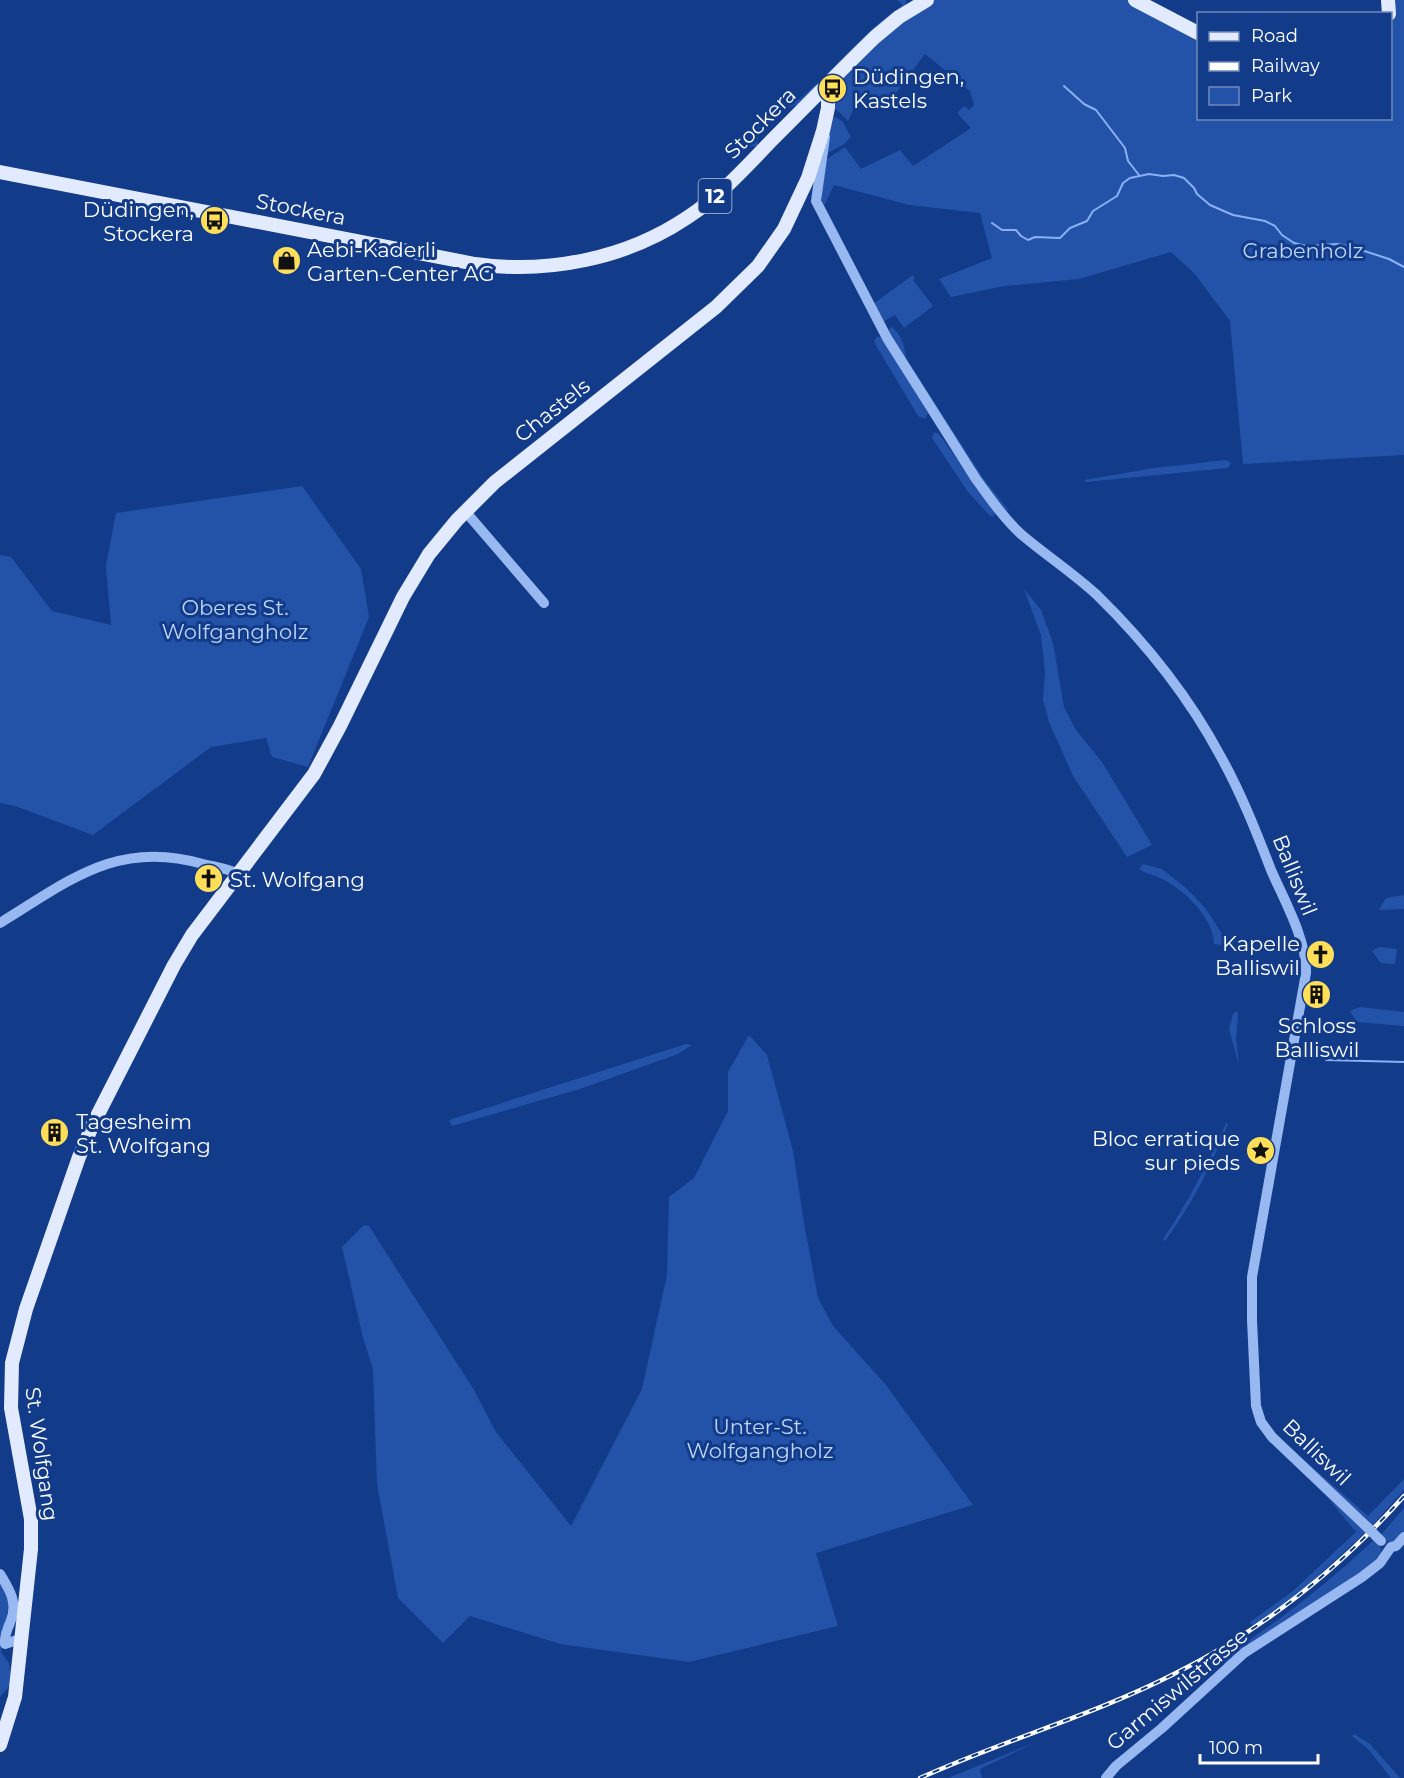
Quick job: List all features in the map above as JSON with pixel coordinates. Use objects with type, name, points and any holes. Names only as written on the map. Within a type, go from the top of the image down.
[{"type":"main road","name":"12","points":[[823,90],[891,23],[927,0]]},
{"type":"main road","points":[[1136,0],[1197,32]]},
{"type":"main road","name":"Stockera","points":[[0,172],[448,260],[493,266],[545,266],[613,253],[652,238],[687,218],[724,188],[823,90]]},
{"type":"main road","name":"Chastels","points":[[331,744],[411,581],[436,544],[465,511],[511,469],[701,320],[743,282],[770,250],[795,207],[808,178],[827,115],[828,98],[823,90]]},
{"type":"main road","points":[[807,105],[827,115]]},
{"type":"main road","name":"St. Wolfgang","points":[[0,1745],[12,1710],[20,1662],[32,1534],[11,1408],[10,1379],[14,1350],[29,1300],[86,1139],[174,965],[203,920],[302,792],[331,744]]},
{"type":"street","name":"Chastels","points":[[823,131],[825,143],[816,201],[887,338],[991,501]]},
{"type":"street","name":"Balliswil","points":[[991,501],[1020,533],[1072,573],[1121,619],[1142,641],[1186,699],[1239,791],[1296,929],[1305,960],[1306,973],[1252,1277],[1256,1406],[1260,1422],[1272,1437],[1386,1544]]},
{"type":"street","points":[[465,511],[544,603]]},
{"type":"street","points":[[117,853],[132,857],[169,857],[193,861],[230,869],[238,874]]},
{"type":"street","points":[[0,922],[72,879],[102,865],[132,857]]},
{"type":"street","points":[[1386,1544],[1396,1546],[1404,1538]]},
{"type":"street","name":"Garmiswilstrasse","points":[[1106,1778],[1116,1766],[1162,1728],[1233,1662],[1380,1563],[1386,1544]]},
{"type":"street","points":[[0,1574],[14,1599],[12,1618],[4,1635],[6,1644],[20,1662]]},
{"type":"street","points":[[6,1644],[23,1638]]},
{"type":"green space","points":[[897,0],[906,0],[905,8],[820,84],[819,82],[880,22],[903,5]]},
{"type":"green space","name":"Grabenholz","points":[[935,0],[1127,0],[1197,36],[1197,120],[1392,120],[1392,0],[1404,0],[1404,455],[1243,464],[1230,321],[1194,273],[1171,252],[1079,279],[1004,286],[951,297],[939,279],[992,258],[980,213],[909,205],[834,185],[824,206],[821,195],[827,159],[845,147],[861,169],[900,150],[913,166],[971,128],[957,113],[964,106],[969,110],[974,105],[970,91],[925,54],[887,105],[869,94],[856,104],[848,121],[835,108],[833,103],[836,84],[885,32]]},
{"type":"green space","points":[[816,84],[818,86],[802,103],[781,110],[761,131],[757,141],[758,146],[746,147],[755,131],[780,105],[800,99]]},
{"type":"green space","points":[[833,117],[843,122],[851,137],[843,145],[828,153],[826,152]]},
{"type":"green space","points":[[913,275],[915,278],[913,280],[933,306],[904,328],[895,315],[883,322],[873,304]]},
{"type":"green space","points":[[891,327],[902,341],[906,358],[983,478],[1009,511],[1005,511],[979,478],[888,332]]},
{"type":"green space","points":[[877,336],[882,338],[928,413],[925,419],[918,416],[874,342]]},
{"type":"green space","points":[[934,432],[939,434],[994,510],[995,516],[990,516],[968,492],[932,438]]},
{"type":"green space","points":[[1226,460],[1231,463],[1228,468],[1086,482],[1084,480],[1154,468]]},
{"type":"green space","name":"Oberes St. Wolfgangholz","points":[[302,486],[361,569],[369,617],[308,767],[272,757],[266,738],[211,747],[93,835],[15,806],[0,803],[0,555],[11,557],[52,611],[111,625],[106,566],[116,513]]},
{"type":"green space","points":[[1024,589],[1041,610],[1053,643],[1064,707],[1076,730],[1102,762],[1152,845],[1127,857],[1073,776],[1049,722],[1043,700],[1045,672],[1041,635]]},
{"type":"green space","points":[[1143,864],[1162,869],[1187,889],[1206,909],[1222,934],[1222,945],[1214,944],[1209,924],[1196,905],[1169,883],[1139,869]]},
{"type":"green space","points":[[1404,895],[1404,909],[1379,910],[1386,898]]},
{"type":"green space","points":[[1379,947],[1397,949],[1395,964],[1381,963],[1372,951]]},
{"type":"green space","points":[[1360,1007],[1404,1012],[1404,1026],[1357,1022],[1350,1011]]},
{"type":"green space","points":[[1237,1011],[1236,1038],[1239,1065],[1229,1029],[1233,1014]]},
{"type":"green space","name":"Unter-St. Wolfgangholz","points":[[749,1035],[767,1055],[793,1151],[818,1298],[833,1326],[886,1385],[973,1505],[816,1553],[838,1626],[689,1662],[560,1644],[470,1616],[443,1643],[398,1598],[377,1484],[373,1369],[363,1338],[342,1247],[364,1225],[369,1226],[474,1390],[496,1432],[571,1526],[642,1389],[667,1275],[669,1197],[694,1178],[728,1111],[728,1072]]},
{"type":"green space","points":[[686,1044],[692,1045],[678,1054],[580,1089],[452,1126],[449,1120]]},
{"type":"green space","points":[[1226,1123],[1228,1124],[1208,1169],[1184,1214],[1165,1241],[1163,1239],[1197,1182]]},
{"type":"green space","points":[[1269,1429],[1368,1516],[1404,1479],[1404,1490],[1371,1527]]},
{"type":"green space","points":[[1278,1449],[1366,1532],[1295,1597],[1253,1627],[1250,1622],[1293,1591],[1356,1532],[1327,1497]]},
{"type":"green space","points":[[1404,1508],[1404,1533],[1393,1542],[1379,1537]]},
{"type":"green space","points":[[1376,1538],[1381,1549],[1380,1559],[1226,1665],[1219,1660],[1300,1603]]},
{"type":"green space","points":[[0,1583],[9,1603],[1,1652],[9,1663],[12,1683],[0,1697]]},
{"type":"green space","points":[[1354,1734],[1370,1744],[1400,1778],[1391,1778],[1369,1750],[1352,1736]]},
{"type":"green space","points":[[1034,1743],[980,1769],[982,1778],[948,1778]]},
{"type":"waterway","points":[[1064,86],[1084,104],[1096,110],[1125,148],[1128,161],[1139,175]]},
{"type":"waterway","points":[[992,223],[1002,230],[1016,230],[1028,240],[1035,237],[1060,238],[1070,228],[1087,221],[1093,211],[1117,196],[1123,183],[1130,178],[1149,174],[1174,175],[1184,178],[1210,205],[1233,215],[1265,221],[1275,226],[1282,235],[1294,243],[1306,246],[1337,244],[1352,247],[1389,259],[1404,267]]},
{"type":"waterway","points":[[1326,1060],[1404,1062]]},
{"type":"railway","points":[[920,1778],[1113,1702],[1208,1656],[1270,1617],[1299,1595],[1353,1548],[1404,1496]]},
{"type":"place","name":"Düdingen, Kastels","points":[[832,88]]},
{"type":"place","name":"Düdingen, Stockera","points":[[215,221]]},
{"type":"place","name":"Aebi-Kaderli Garten-Center AG","points":[[286,261]]},
{"type":"place","name":"St. Wolfgang","points":[[209,879]]},
{"type":"place","name":"Kapelle Balliswil","points":[[1321,955]]},
{"type":"place","name":"Schloss Balliswil","points":[[1317,994]]},
{"type":"place","name":"Tagesheim St. Wolfgang","points":[[55,1133]]},
{"type":"place","name":"Bloc erratique sur pieds","points":[[1261,1150]]}]
